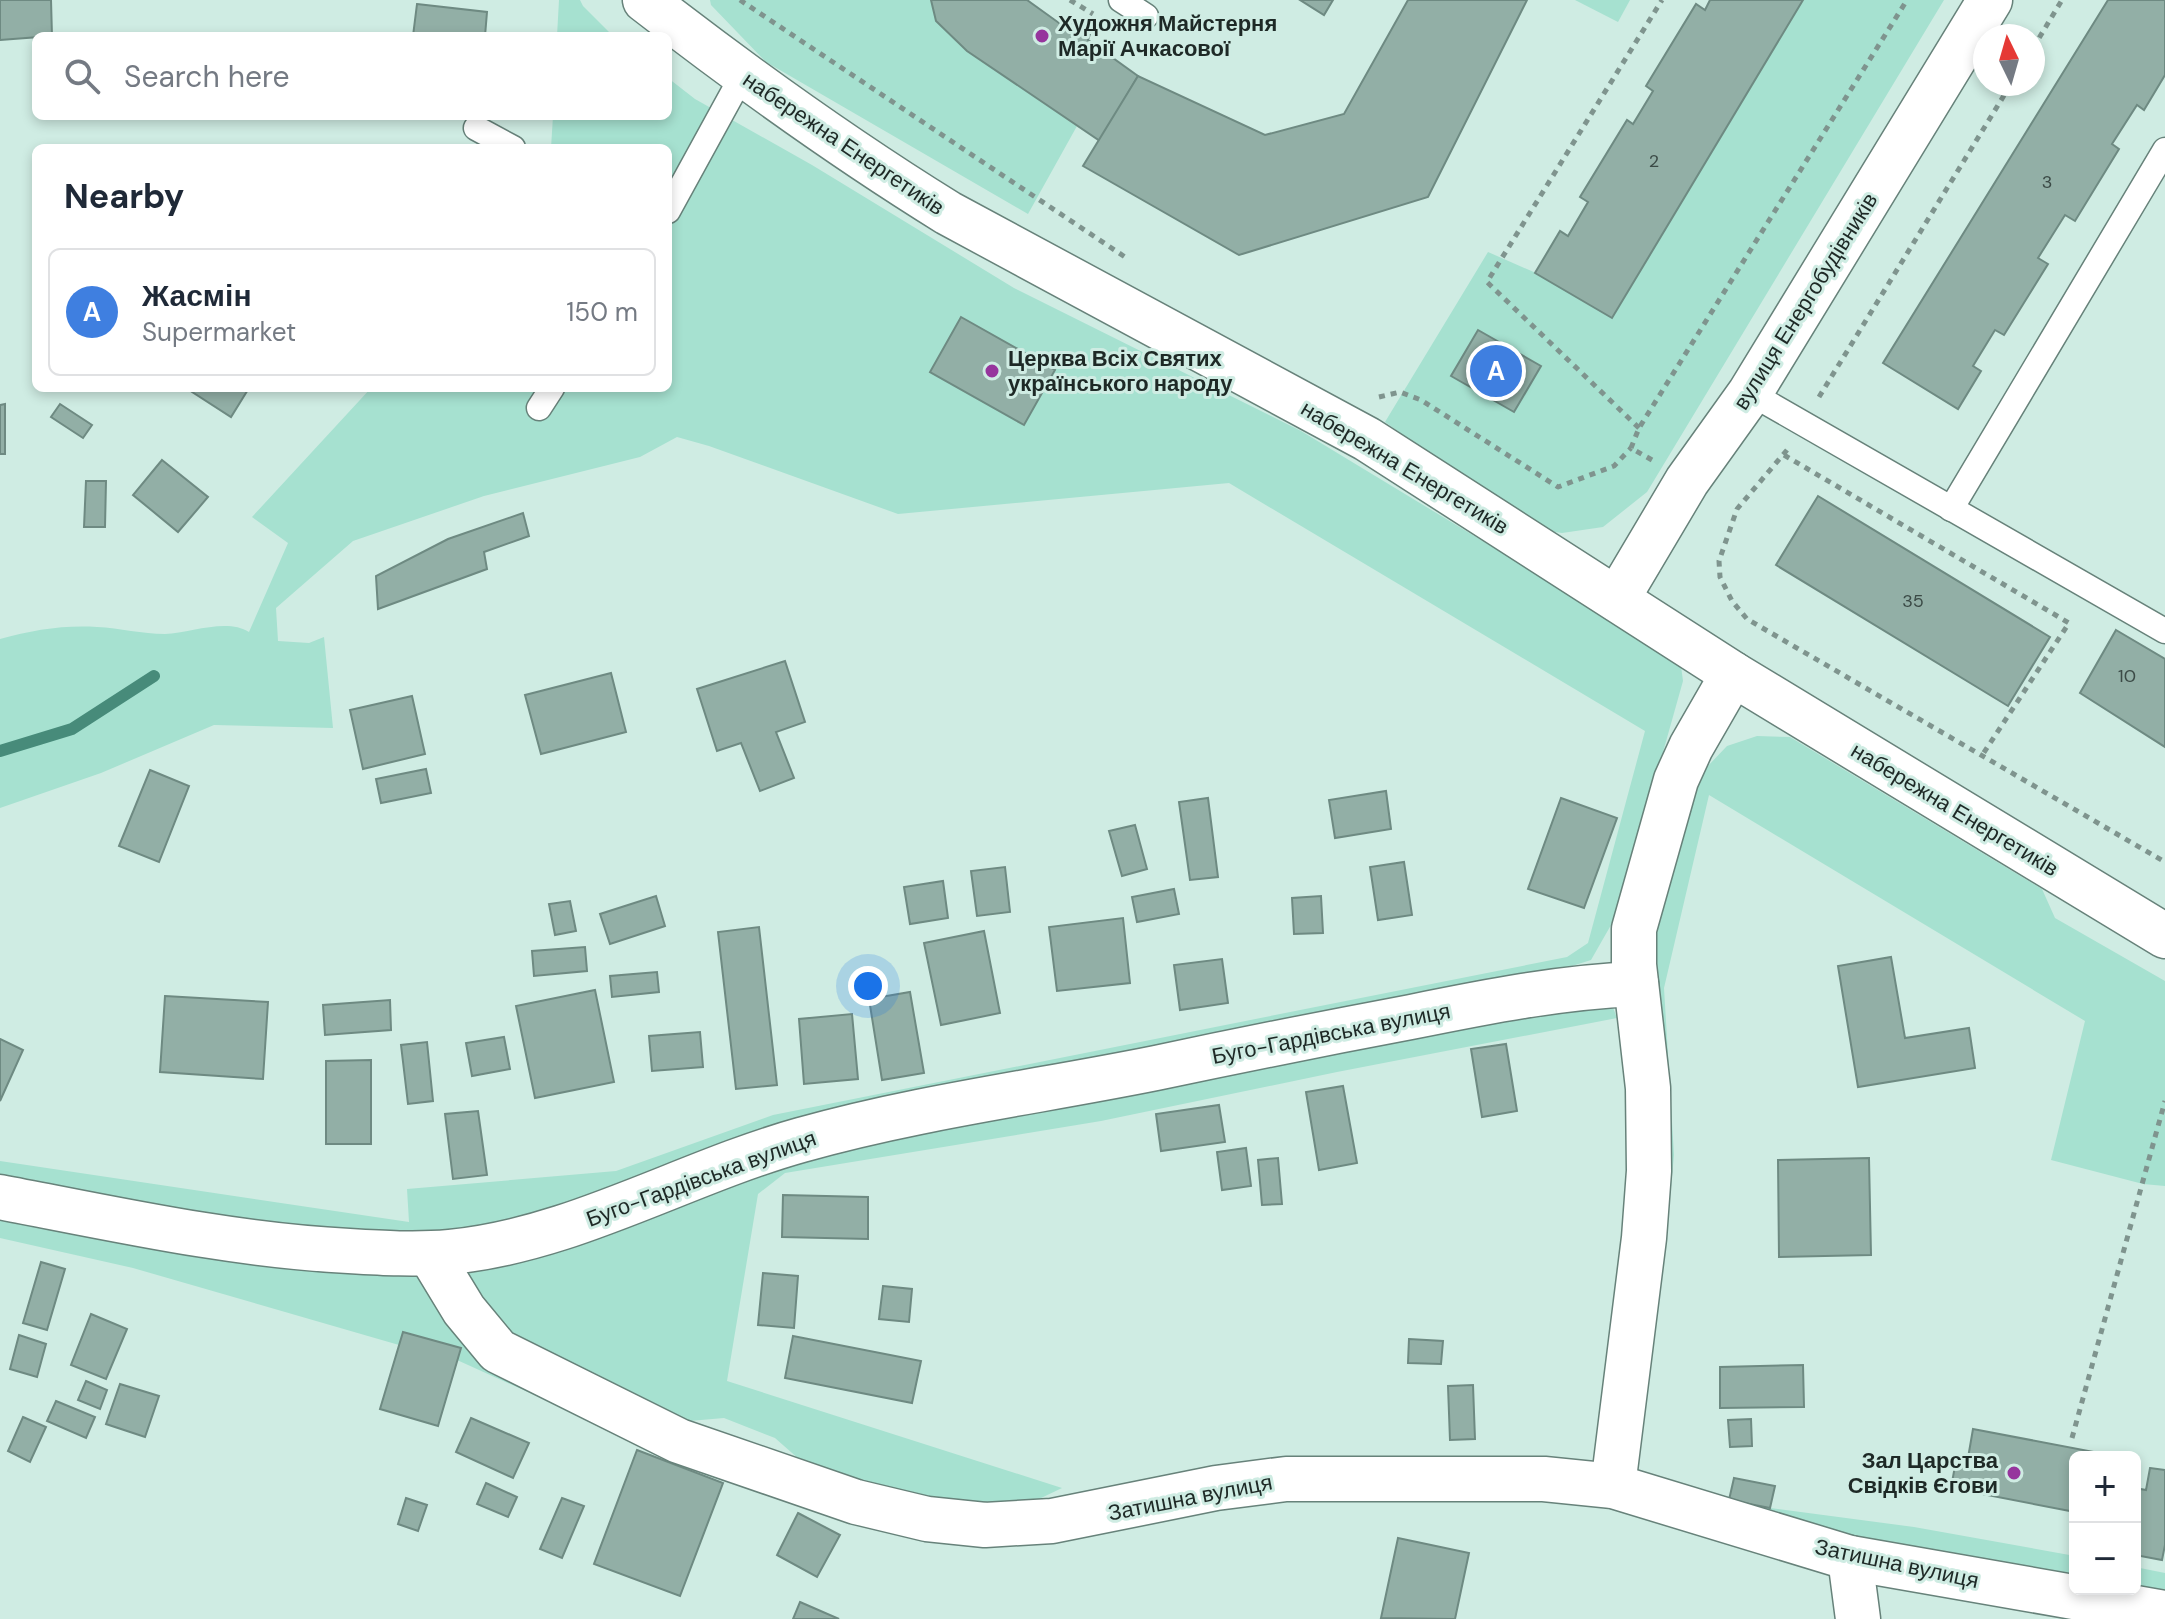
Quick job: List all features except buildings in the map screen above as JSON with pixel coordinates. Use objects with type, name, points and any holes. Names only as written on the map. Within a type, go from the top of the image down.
[{"type":"street","name":"набережна Енергетиків","points":[[645,0],[742,76],[882,173],[948,213],[1367,439],[1733,674],[2165,936]]},
{"type":"street","name":"вулиця Енергобудівників","points":[[1617,599],[1687,481],[1750,393],[1990,0]]},
{"type":"street","points":[[1613,1486],[1648,1205],[1648,1101],[1636,984],[1634,929],[1657,841],[1684,761],[1733,674]]},
{"type":"street","name":"Буго-Гардівська вулиця","points":[[0,1197],[266,1244],[333,1251],[430,1254],[494,1245],[558,1228],[770,1149],[920,1110],[1136,1072],[1464,1007],[1563,990],[1636,984]]},
{"type":"street","name":"Затишна вулиця","points":[[430,1254],[464,1310],[498,1351],[679,1441],[856,1502],[915,1517],[985,1525],[1052,1521],[1216,1488],[1286,1479],[1544,1479],[1613,1486],[1850,1558],[2165,1613]]},
{"type":"street","points":[[1850,1558],[1858,1619]]},
{"type":"lane","points":[[1121,0],[1146,16]]},
{"type":"lane","points":[[672,204],[742,76]]},
{"type":"lane","points":[[476,128],[506,144]]},
{"type":"lane","points":[[1951,509],[2165,150]]},
{"type":"lane","points":[[1750,393],[2165,631]]},
{"type":"path","points":[[740,0],[1130,260]]},
{"type":"path","points":[[1639,428],[1487,282],[1662,0]]},
{"type":"path","points":[[1370,401],[1400,392],[1410,395],[1558,487],[1614,466],[1631,448],[1639,428],[1907,0]]},
{"type":"path","points":[[2045,28],[2062,0]]},
{"type":"path","points":[[2004,96],[1784,455],[1737,509],[1719,561],[1720,577],[1732,601],[1747,619],[2165,862]]},
{"type":"path","points":[[1631,448],[1737,509]]},
{"type":"path","points":[[1784,455],[2069,623],[1981,757]]},
{"type":"path","points":[[2072,1438],[2165,1101]]},
{"type":"green space","points":[[559,0],[580,0],[609,32],[557,32]]},
{"type":"green space","points":[[710,0],[931,0],[936,21],[967,51],[1077,126],[1028,214],[766,62],[711,5]]},
{"type":"green space","points":[[1575,0],[1630,0],[1618,22]]},
{"type":"green space","points":[[1803,0],[1944,0],[1647,492],[1603,527],[1562,533],[1534,529],[1385,422],[1488,252],[1536,273],[1612,318]]},
{"type":"green space","points":[[672,81],[695,99],[812,165],[1014,288],[1301,431],[1641,637],[1681,666],[1683,681],[1629,873],[1611,925],[1591,960],[1553,972],[651,1186],[492,1227],[410,1237],[331,1237],[0,1180],[0,1161],[409,1222],[407,1189],[616,1171],[773,1115],[1567,957],[1588,943],[1645,731],[1229,483],[898,514],[677,437],[640,457],[484,496],[353,541],[276,608],[278,641],[309,643],[324,637],[333,728],[214,725],[101,773],[0,808],[0,639],[72,627],[165,634],[230,626],[249,632],[288,543],[252,517],[367,392],[672,392],[672,144],[551,144],[553,120],[672,120]]},
{"type":"green space","points":[[1757,736],[1790,737],[2042,889],[2055,918],[2165,981],[2165,1186],[2143,1184],[2051,1160],[2085,1021],[1709,795],[1664,988],[1674,1155],[1667,1230],[1653,996],[1656,921],[1690,795],[1706,768],[1727,746]]},
{"type":"green space","points":[[1609,997],[1617,1018],[1101,1121],[785,1173],[758,1194],[727,1381],[1062,1488],[997,1519],[907,1510],[800,1460],[775,1438],[724,1418],[678,1422],[623,1435],[457,1360],[460,1348],[403,1332],[399,1345],[133,1268],[0,1238],[0,1211],[340,1265],[824,1147]]},
{"type":"green space","points":[[1729,1500],[1914,1527],[2069,1555],[2069,1586],[1904,1555]]},
{"type":"green space","points":[[2141,1568],[2165,1573],[2165,1602],[2141,1592]]},
{"type":"waterway","points":[[0,751],[72,729],[154,676]]},
{"type":"place","name":"Художня Майстерня Марії Ачкасової","points":[[1042,36]]},
{"type":"place","name":"Церква Всіх Святих українського народу","points":[[992,371]]},
{"type":"place","name":"Жасмін","points":[[1496,371]]},
{"type":"place","name":"Зал Царства Свідків Єгови","points":[[2014,1473]]}]
